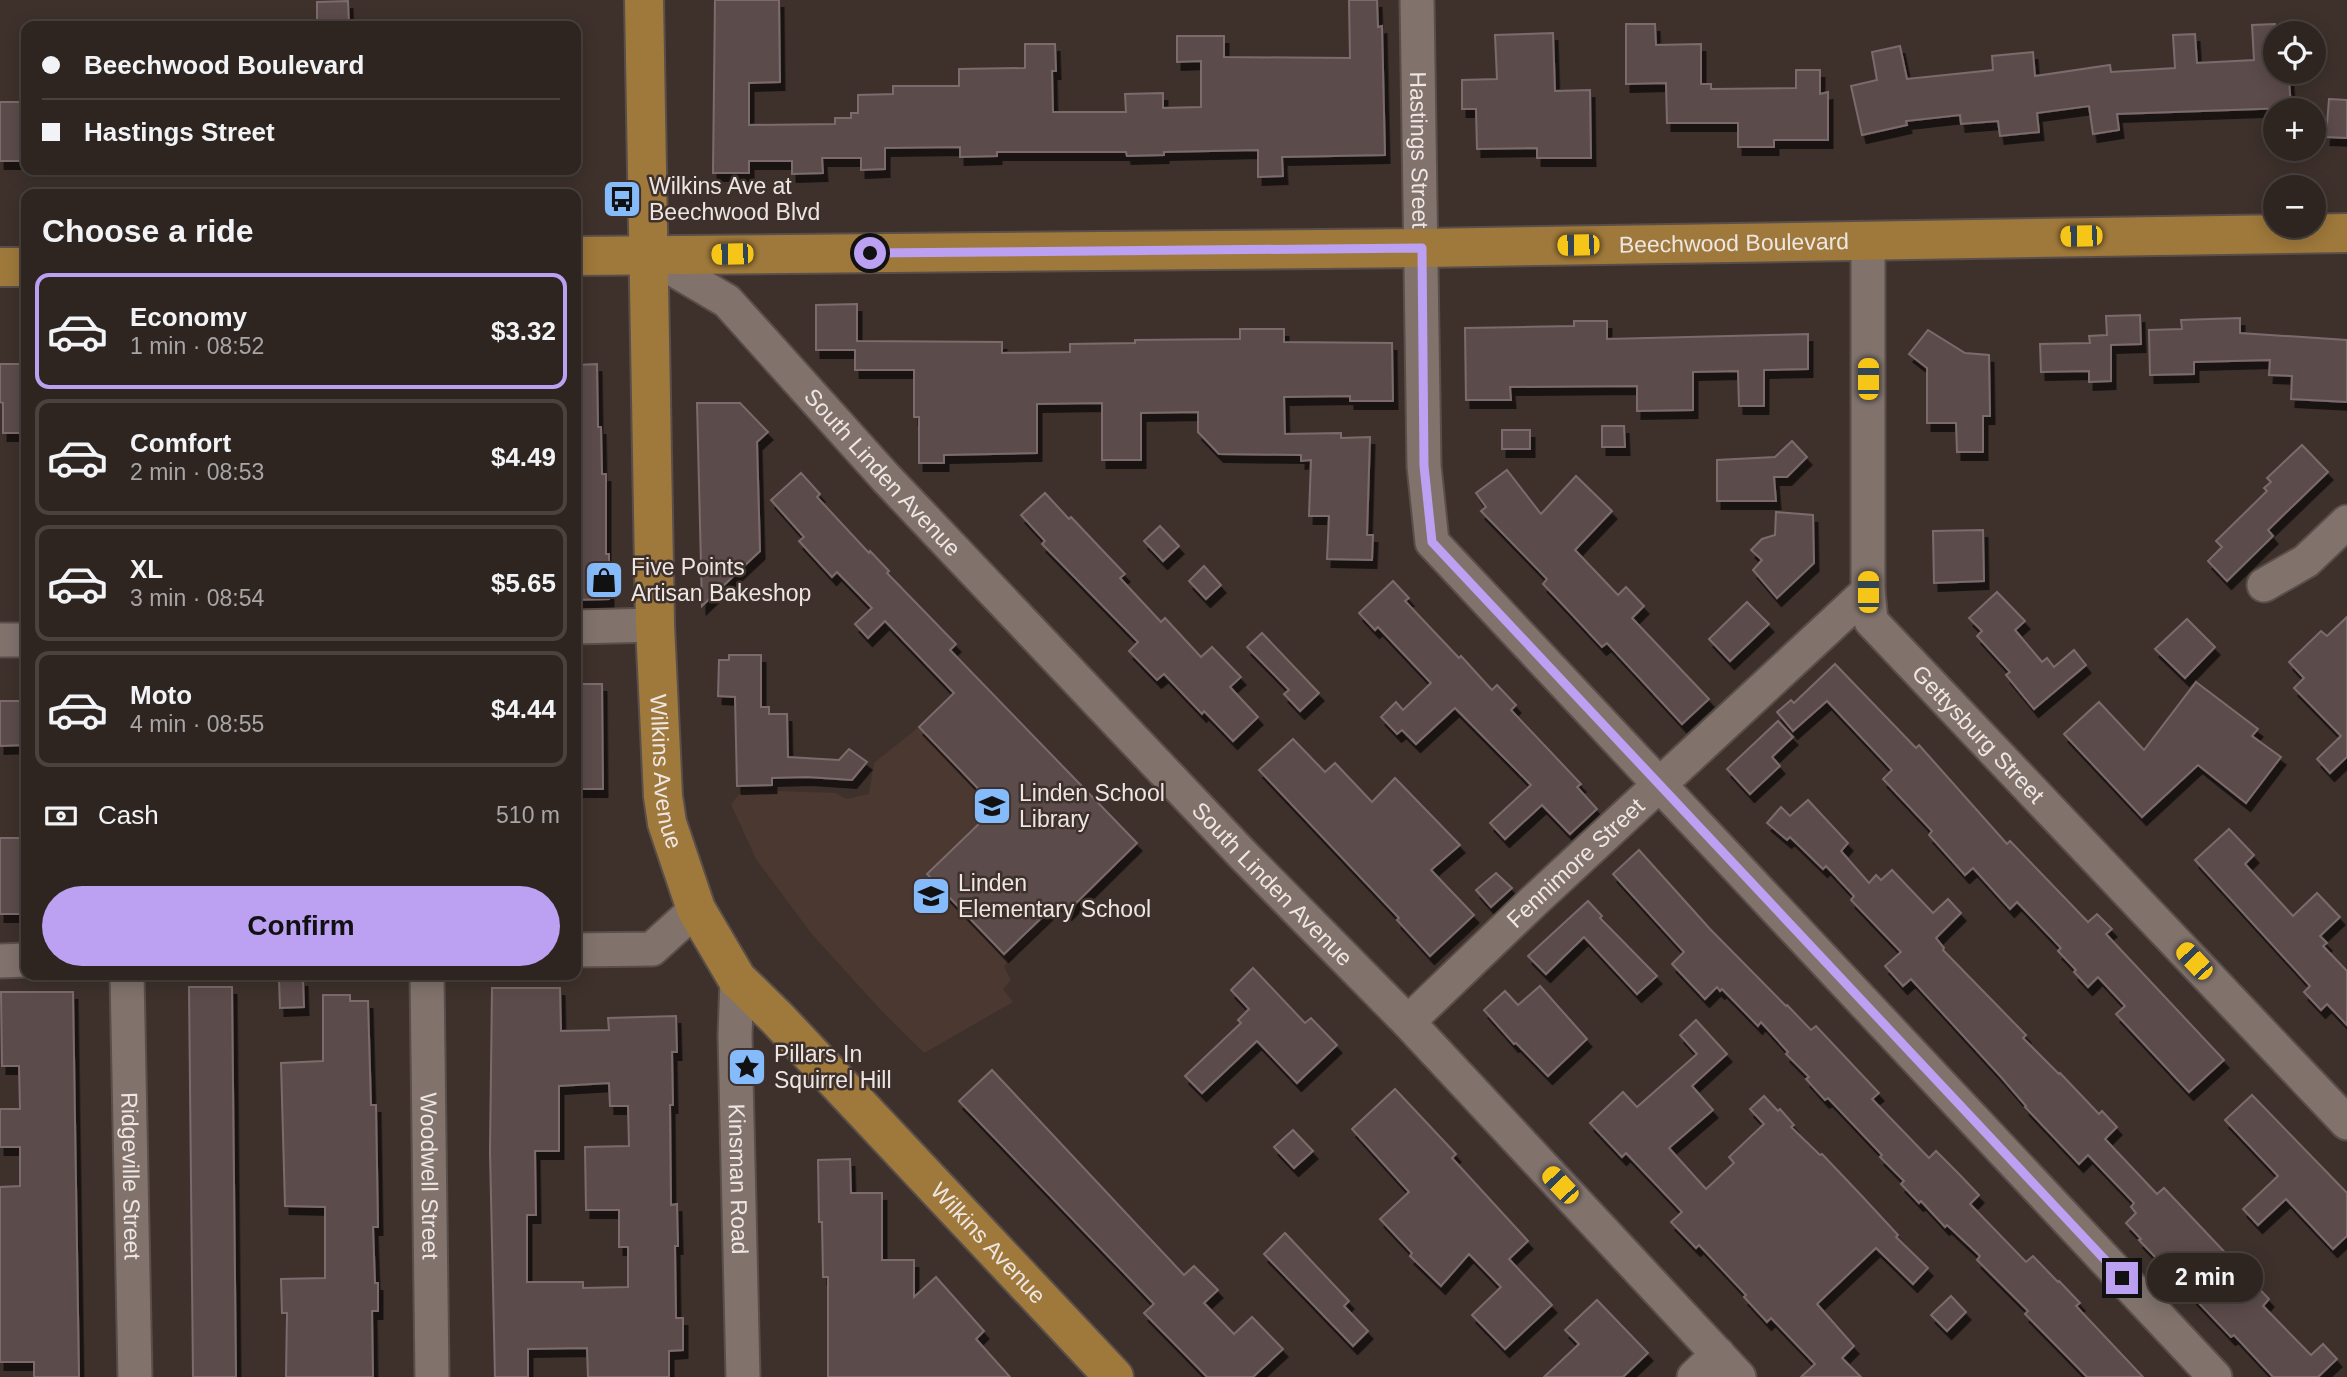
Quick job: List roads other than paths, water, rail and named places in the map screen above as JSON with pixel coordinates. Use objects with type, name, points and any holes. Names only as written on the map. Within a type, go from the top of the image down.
[{"type":"main road","name":"Wilkins Avenue","points":[[644,0],[655,625],[663,796],[667,823],[696,909],[737,979],[777,1018],[1114,1377]]},
{"type":"main road","name":"Beechwood Boulevard","points":[[581,256],[1422,248],[2347,233]]},
{"type":"main road","points":[[0,267],[21,267]]},
{"type":"street","name":"Hastings Street","points":[[1417,0],[1424,466],[1432,542],[2215,1377]]},
{"type":"street","name":"Gettysburg Street","points":[[1868,240],[1868,592],[1871,621],[2347,1124]]},
{"type":"street","name":"South Linden Avenue","points":[[649,255],[727,302],[886,478],[1236,847],[1408,1023],[1729,1366]]},
{"type":"street","points":[[2263,585],[2306,561],[2347,522]]},
{"type":"street","name":"Fennimore Street","points":[[1408,1023],[1659,784],[1868,592]]},
{"type":"street","points":[[581,627],[655,625]]},
{"type":"street","points":[[0,640],[21,640]]},
{"type":"street","points":[[581,950],[652,949],[696,909]]},
{"type":"street","points":[[0,961],[21,960]]},
{"type":"street","name":"Kinsman Road","points":[[737,979],[743,1377]]},
{"type":"street","name":"Ridgeville Street","points":[[127,980],[135,1377]]},
{"type":"street","name":"Woodwell Street","points":[[427,980],[432,1377]]},
{"type":"street","points":[[1694,1377],[1729,1366]]},
{"type":"place","name":"Wilkins Ave at Beechwood Blvd","points":[[622,199]]},
{"type":"place","name":"Five Points Artisan Bakeshop","points":[[604,580]]},
{"type":"place","name":"Linden School Library","points":[[992,806]]},
{"type":"place","name":"Linden Elementary School","points":[[931,896]]},
{"type":"place","name":"Pillars In Squirrel Hill","points":[[747,1067]]}]
